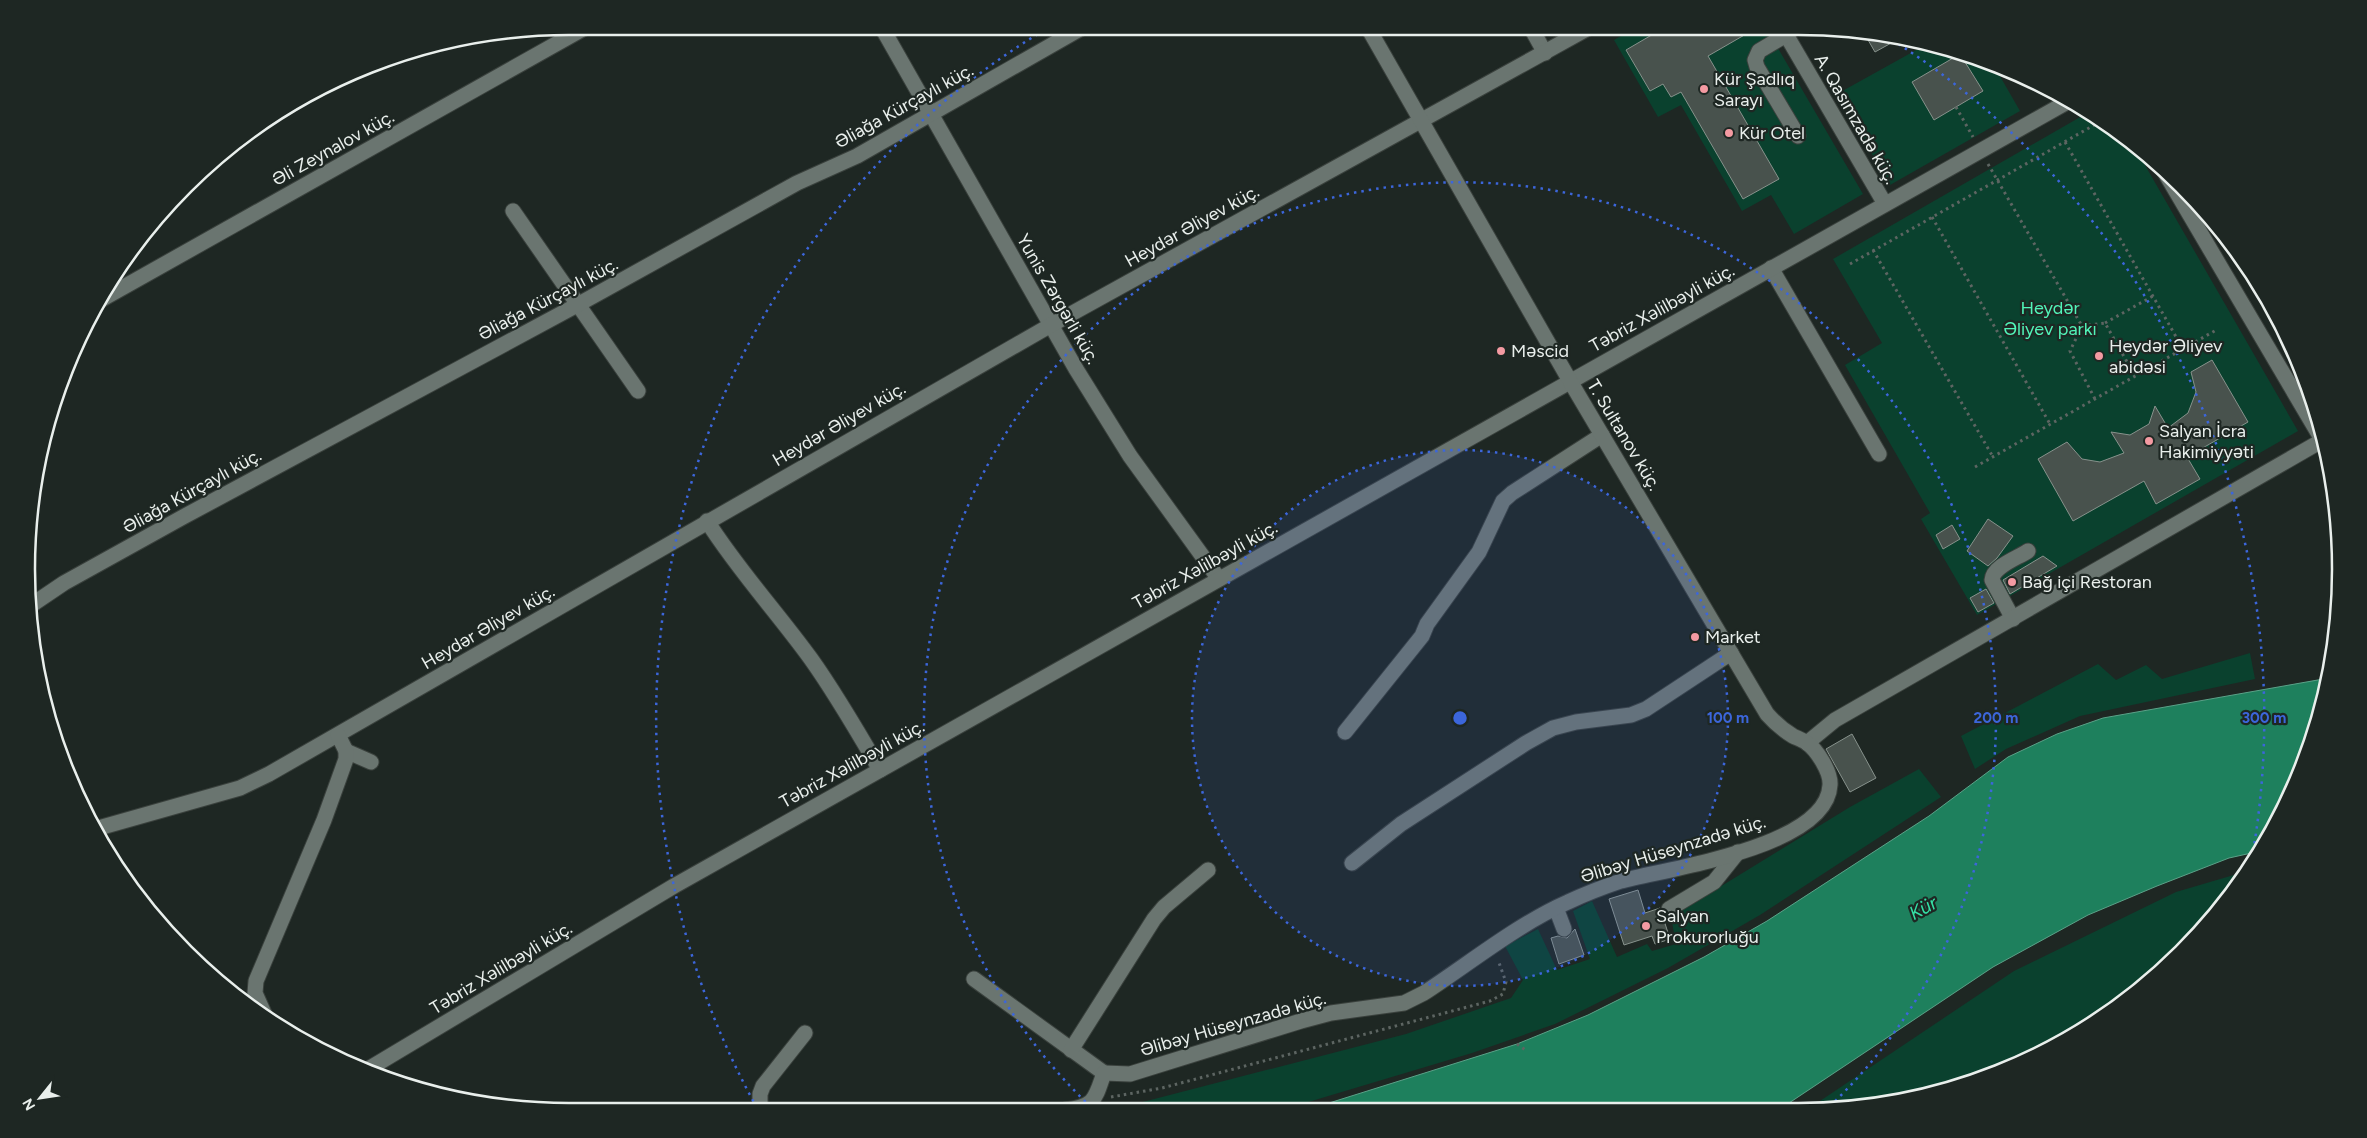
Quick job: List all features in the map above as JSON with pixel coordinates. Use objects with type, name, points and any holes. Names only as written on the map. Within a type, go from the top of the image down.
[{"type":"street","name":"Əli Zeynalov küç.","points":[[112,294],[572,35]]},
{"type":"street","name":"Yunis Zərgərli küç.","points":[[886,35],[1051,324],[1130,456],[1219,579]]},
{"type":"street","name":"Əliağa Kürçaylı küç.","points":[[36,602],[64,583],[183,517],[579,304],[797,183],[857,156],[1070,35]]},
{"type":"street","name":"T. Sultanov küç.","points":[[1372,35],[1570,381],[1767,714],[1777,726],[1807,743]]},
{"type":"street","points":[[1535,35],[1545,53]]},
{"type":"street","name":"Heydər Əliyev küç.","points":[[102,827],[240,788],[269,774],[1051,324],[1422,122],[1576,35]]},
{"type":"street","points":[[1778,35],[1759,51],[1755,60],[1756,67],[1798,136]]},
{"type":"street","name":"A. Qasımzadə küç.","points":[[1785,35],[1885,204]]},
{"type":"street","name":"Təbriz Xəlilbəyli küç.","points":[[375,1066],[674,886],[2062,105]]},
{"type":"street","points":[[2176,191],[2311,419]]},
{"type":"street","points":[[513,210],[638,391]]},
{"type":"street","points":[[1771,268],[1879,454]]},
{"type":"street","points":[[1346,732],[1422,636],[1427,624],[1467,572],[1479,552],[1503,501],[1602,435]]},
{"type":"street","points":[[1807,743],[1835,720],[2317,446]]},
{"type":"street","points":[[707,521],[730,557],[810,658],[836,695],[880,770]]},
{"type":"street","points":[[2013,619],[1992,580],[1992,575],[1996,570],[2028,551]]},
{"type":"street","points":[[1352,863],[1401,824],[1526,743],[1553,728],[1576,722],[1631,714],[1646,709],[1731,653]]},
{"type":"street","points":[[260,1005],[255,993],[256,981],[324,820],[346,759],[346,751],[338,735]]},
{"type":"street","name":"Əlibəy Hüseynzadə küç.","points":[[1104,1073],[1130,1074],[1330,1013],[1404,1003],[1424,993],[1491,948],[1556,908],[1619,882],[1756,847],[1798,829],[1819,812],[1828,798],[1830,783],[1827,773],[1807,743]]},
{"type":"street","points":[[346,751],[371,762]]},
{"type":"street","points":[[1669,909],[1714,882],[1738,852]]},
{"type":"street","points":[[1071,1050],[1154,919],[1164,907],[1208,870]]},
{"type":"street","points":[[1556,908],[1564,929]]},
{"type":"street","points":[[974,979],[1104,1073],[1095,1099],[1090,1103]]},
{"type":"street","points":[[760,1103],[760,1094],[763,1086],[805,1033]]},
{"type":"path","points":[[1956,107],[2082,326]]},
{"type":"path","points":[[1850,264],[2095,125]]},
{"type":"path","points":[[2065,142],[2183,349]]},
{"type":"path","points":[[1932,217],[2050,424]]},
{"type":"path","points":[[1873,250],[1993,457]]},
{"type":"path","points":[[2082,326],[2105,324],[2153,296]]},
{"type":"path","points":[[2105,324],[2135,376]]},
{"type":"path","points":[[2082,326],[2070,351],[2095,399]]},
{"type":"path","points":[[1975,467],[2218,329]]},
{"type":"path","points":[[1095,1099],[1162,1088],[1490,1002],[1502,994],[1506,982],[1502,968],[1491,948]]},
{"type":"path","points":[[1517,1044],[1527,1051]]},
{"type":"green space","points":[[1623,35],[1770,35],[1863,194],[1794,234],[1771,195],[1742,211],[1681,105],[1658,117],[1614,40]]},
{"type":"green space","points":[[1918,49],[1970,63],[1999,75],[2020,111],[1890,185],[1837,94]]},
{"type":"green space","name":"Heydər Əliyev parkı","points":[[2081,117],[2123,145],[2143,162],[2298,431],[1977,615],[1921,519],[1930,513],[1845,365],[1882,343],[1833,259]]},
{"type":"green space","points":[[2250,653],[2255,679],[2080,716],[2006,749],[1975,769],[1961,736],[2098,664],[2116,680],[2146,665],[2162,679]]},
{"type":"green space","points":[[1919,769],[1941,797],[1760,915],[1668,968],[1555,1024],[1472,1053],[1305,1103],[1139,1103],[1406,1034],[1511,998],[1523,980],[1505,946],[1538,929],[1557,970],[1590,959],[1573,911],[1592,901],[1617,957],[1647,944],[1652,951],[1676,944],[1671,917],[1850,807]]},
{"type":"green space","points":[[2236,874],[2222,894],[2176,947],[2123,993],[2065,1031],[2034,1048],[2002,1062],[1970,1075],[1936,1085],[1902,1093],[1818,1102],[2014,971],[2176,892]]},
{"type":"water","name":"Kür","points":[[2320,680],[2304,741],[2291,773],[2277,805],[2250,853],[2229,858],[2088,915],[1993,967],[1789,1103],[1329,1103],[1517,1044],[1588,1015],[1704,957],[1767,921],[1929,816],[2008,757],[2057,734],[2103,718]]},
{"type":"building","points":[[1652,35],[1744,35],[1708,56],[1779,179],[1743,199],[1681,92],[1671,97],[1663,84],[1650,91],[1626,50]]},
{"type":"building","points":[[1868,40],[1891,43],[1875,52]]},
{"type":"building","points":[[1953,58],[1965,61],[1983,91],[1934,120],[1912,82]]},
{"type":"building","points":[[2212,360],[2248,422],[2187,457],[2200,479],[2156,504],[2144,481],[2073,521],[2038,459],[2067,442],[2082,459],[2100,462],[2124,453],[2111,432],[2130,435],[2149,424],[2155,406],[2168,428],[2188,413],[2196,392],[2191,372]]},
{"type":"building","points":[[1988,519],[2013,536],[1997,558],[1988,566],[1967,551]]},
{"type":"building","points":[[1952,525],[1960,539],[1943,549],[1936,535]]},
{"type":"building","points":[[2043,556],[2057,566],[2010,594],[2003,580]]},
{"type":"building","points":[[1986,589],[1994,603],[1978,612],[1970,598]]},
{"type":"building","points":[[1852,734],[1876,778],[1850,792],[1826,749]]},
{"type":"building","points":[[1638,890],[1645,913],[1660,908],[1670,939],[1655,944],[1652,936],[1624,945],[1609,899]]},
{"type":"building","points":[[1575,929],[1584,955],[1559,964],[1551,938],[1558,936],[1567,938]]},
{"type":"place","name":"Kür Şadlıq Sarayı","points":[[1704,89]]},
{"type":"place","name":"Kür Otel","points":[[1729,133]]},
{"type":"place","name":"Məscid","points":[[1501,351]]},
{"type":"place","name":"Heydər Əliyev abidəsi","points":[[2099,356]]},
{"type":"place","name":"Salyan İcra Hakimiyyəti","points":[[2149,441]]},
{"type":"place","name":"Bağ içi Restoran","points":[[2012,582]]},
{"type":"place","name":"Market","points":[[1695,637]]},
{"type":"place","name":"Salyan Prokurorluğu","points":[[1646,926]]}]
